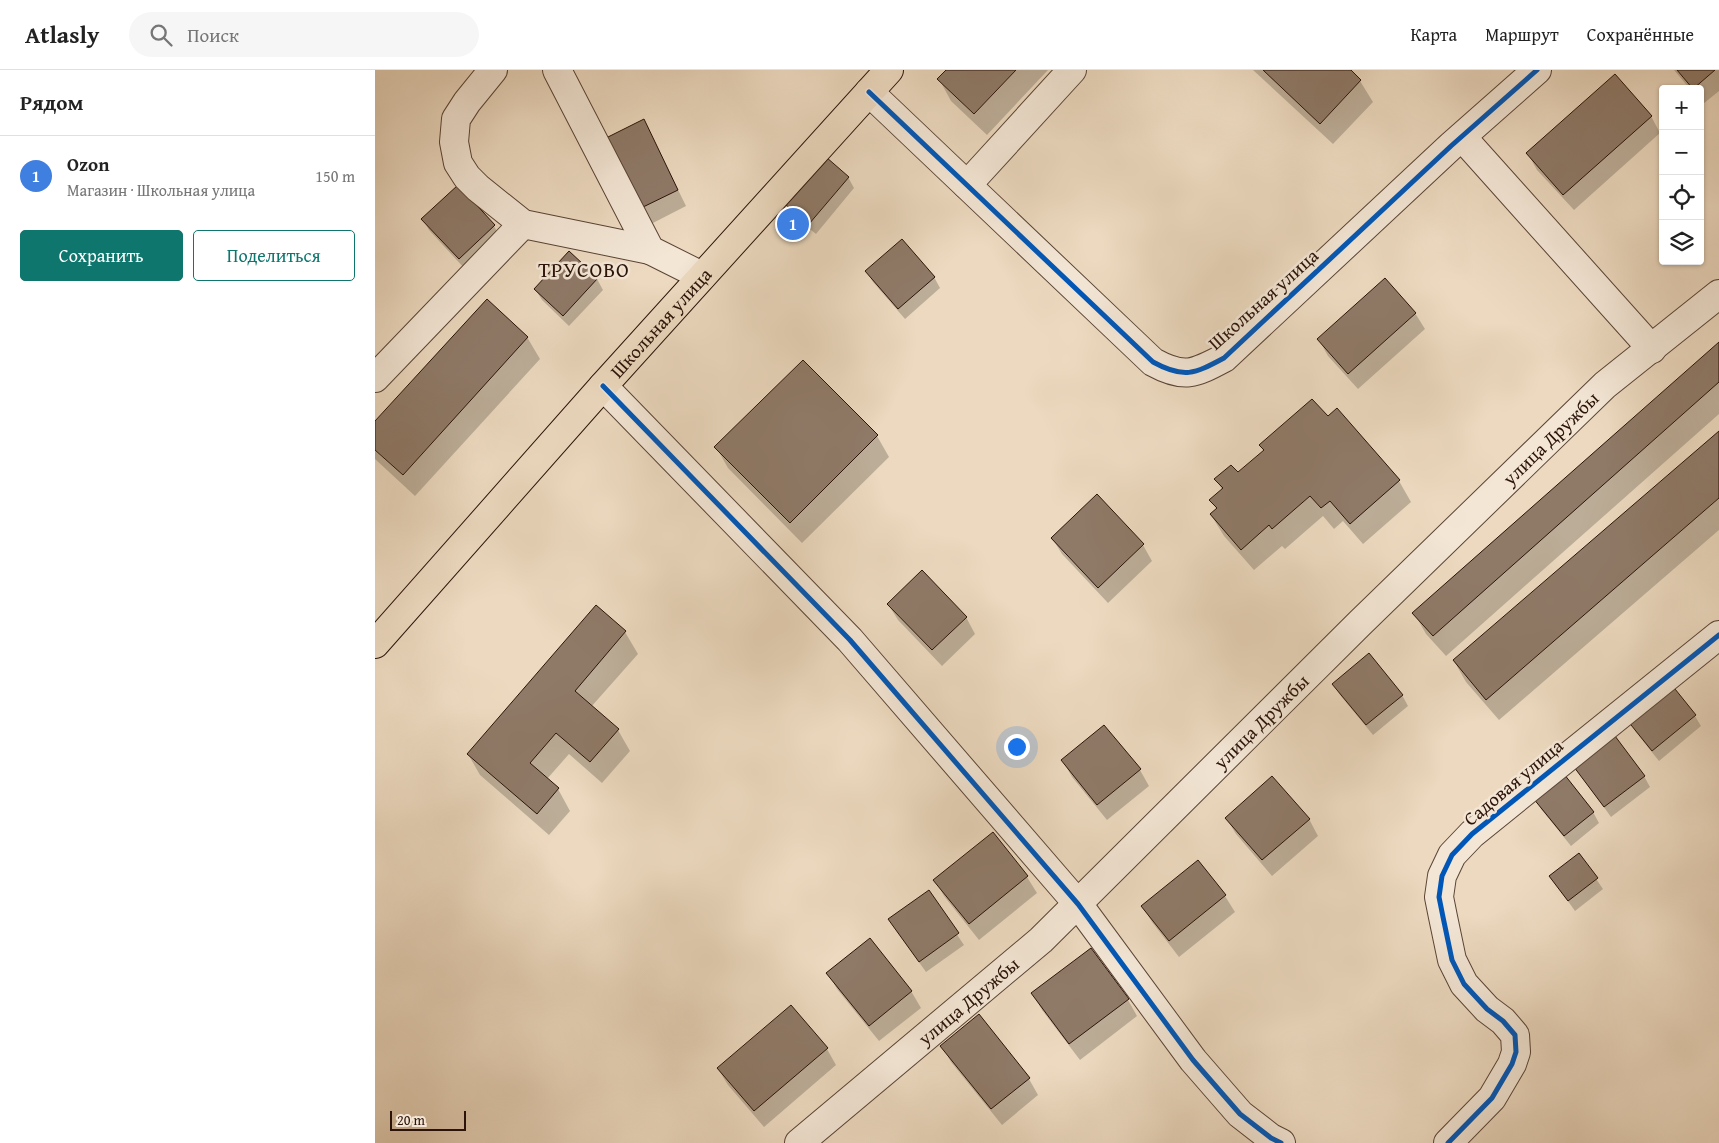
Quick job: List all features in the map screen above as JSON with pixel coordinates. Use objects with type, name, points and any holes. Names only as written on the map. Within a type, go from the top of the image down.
[{"type":"main road","name":"Школьная улица","points":[[375,644],[603,386],[889,70]]},
{"type":"street","points":[[493,70],[467,102],[456,120],[454,142],[458,164],[478,188],[523,224],[650,250],[702,276]]},
{"type":"street","points":[[557,70],[650,250]]},
{"type":"street","points":[[967,185],[1072,70]]},
{"type":"street","name":"Школьная улица","points":[[869,92],[1153,362],[1168,370],[1186,374],[1205,368],[1224,358],[1461,137],[1537,70]]},
{"type":"street","points":[[1461,137],[1652,349]]},
{"type":"street","points":[[375,378],[523,224]]},
{"type":"street","name":"улица Дружбы","points":[[799,1143],[1041,940],[1360,623],[1605,385],[1719,294]]},
{"type":"street","points":[[603,386],[850,640],[1078,904],[1193,1060],[1240,1114],[1271,1138],[1281,1143]]},
{"type":"street","name":"Садовая улица","points":[[1449,1143],[1492,1098],[1512,1064],[1515,1052],[1515,1035],[1464,984],[1452,960],[1439,897],[1442,876],[1452,855],[1472,834],[1719,635]]},
{"type":"building","points":[[946,70],[1016,70],[974,114],[937,79]]},
{"type":"building","points":[[1263,70],[1351,70],[1361,80],[1320,124]]},
{"type":"building","points":[[1677,70],[1715,70],[1698,85],[1690,85]]},
{"type":"building","points":[[1615,74],[1652,116],[1563,195],[1526,153]]},
{"type":"building","points":[[644,119],[678,190],[641,208],[606,138]]},
{"type":"building","points":[[826,157],[849,177],[809,224],[786,205]]},
{"type":"building","points":[[458,185],[495,225],[459,259],[421,219]]},
{"type":"building","points":[[902,239],[935,277],[898,309],[865,271]]},
{"type":"building","points":[[569,251],[598,278],[563,316],[534,289]]},
{"type":"building","points":[[1385,278],[1416,313],[1348,374],[1317,339]]},
{"type":"building","points":[[487,299],[528,337],[403,475],[375,450],[375,421]]},
{"type":"building","points":[[1719,342],[1719,382],[1433,636],[1412,613]]},
{"type":"building","points":[[803,360],[878,435],[790,523],[714,447]]},
{"type":"building","points":[[1312,399],[1328,416],[1337,408],[1400,480],[1350,524],[1330,501],[1321,508],[1310,496],[1272,529],[1269,525],[1241,550],[1210,514],[1217,508],[1209,500],[1223,488],[1214,479],[1231,465],[1238,472],[1264,450],[1259,445]]},
{"type":"building","points":[[1719,431],[1719,498],[1486,700],[1453,660]]},
{"type":"building","points":[[1097,494],[1144,544],[1098,588],[1051,538]]},
{"type":"building","points":[[922,570],[967,617],[932,650],[887,604]]},
{"type":"building","points":[[596,605],[626,631],[575,691],[619,729],[590,762],[556,733],[530,763],[559,788],[537,814],[467,754]]},
{"type":"building","points":[[1369,653],[1403,695],[1366,725],[1332,684]]},
{"type":"building","points":[[1671,684],[1696,715],[1652,751],[1627,720]]},
{"type":"building","points":[[1104,725],[1141,769],[1097,805],[1061,760]]},
{"type":"building","points":[[1615,736],[1645,776],[1604,807],[1574,767]]},
{"type":"building","points":[[1564,774],[1594,812],[1564,836],[1533,798]]},
{"type":"building","points":[[1272,776],[1310,819],[1262,860],[1225,818]]},
{"type":"building","points":[[993,832],[1028,876],[969,924],[933,880]]},
{"type":"building","points":[[1579,853],[1598,878],[1568,901],[1549,876]]},
{"type":"building","points":[[1198,860],[1226,895],[1169,941],[1141,906]]},
{"type":"building","points":[[929,890],[959,933],[919,962],[888,919]]},
{"type":"building","points":[[870,938],[912,991],[869,1026],[826,973]]},
{"type":"building","points":[[1091,948],[1129,999],[1069,1044],[1031,993]]},
{"type":"building","points":[[791,1005],[828,1048],[754,1111],[717,1068]]},
{"type":"building","points":[[979,1014],[1030,1078],[991,1109],[940,1046]]},
{"type":"cycle path","points":[[869,92],[1153,362],[1173,371],[1189,372],[1205,368],[1224,358],[1451,146],[1537,70]]},
{"type":"cycle path","points":[[603,386],[850,640],[1078,904],[1193,1060],[1240,1114],[1271,1138],[1281,1143]]},
{"type":"cycle path","points":[[1448,1143],[1492,1098],[1512,1064],[1516,1052],[1515,1035],[1464,984],[1452,960],[1439,897],[1442,876],[1452,855],[1472,834],[1719,635]]},
{"type":"place","name":"Ozon","points":[[793,224]]},
{"type":"district","name":"ТРУСОВО","points":[[584,270]]}]
